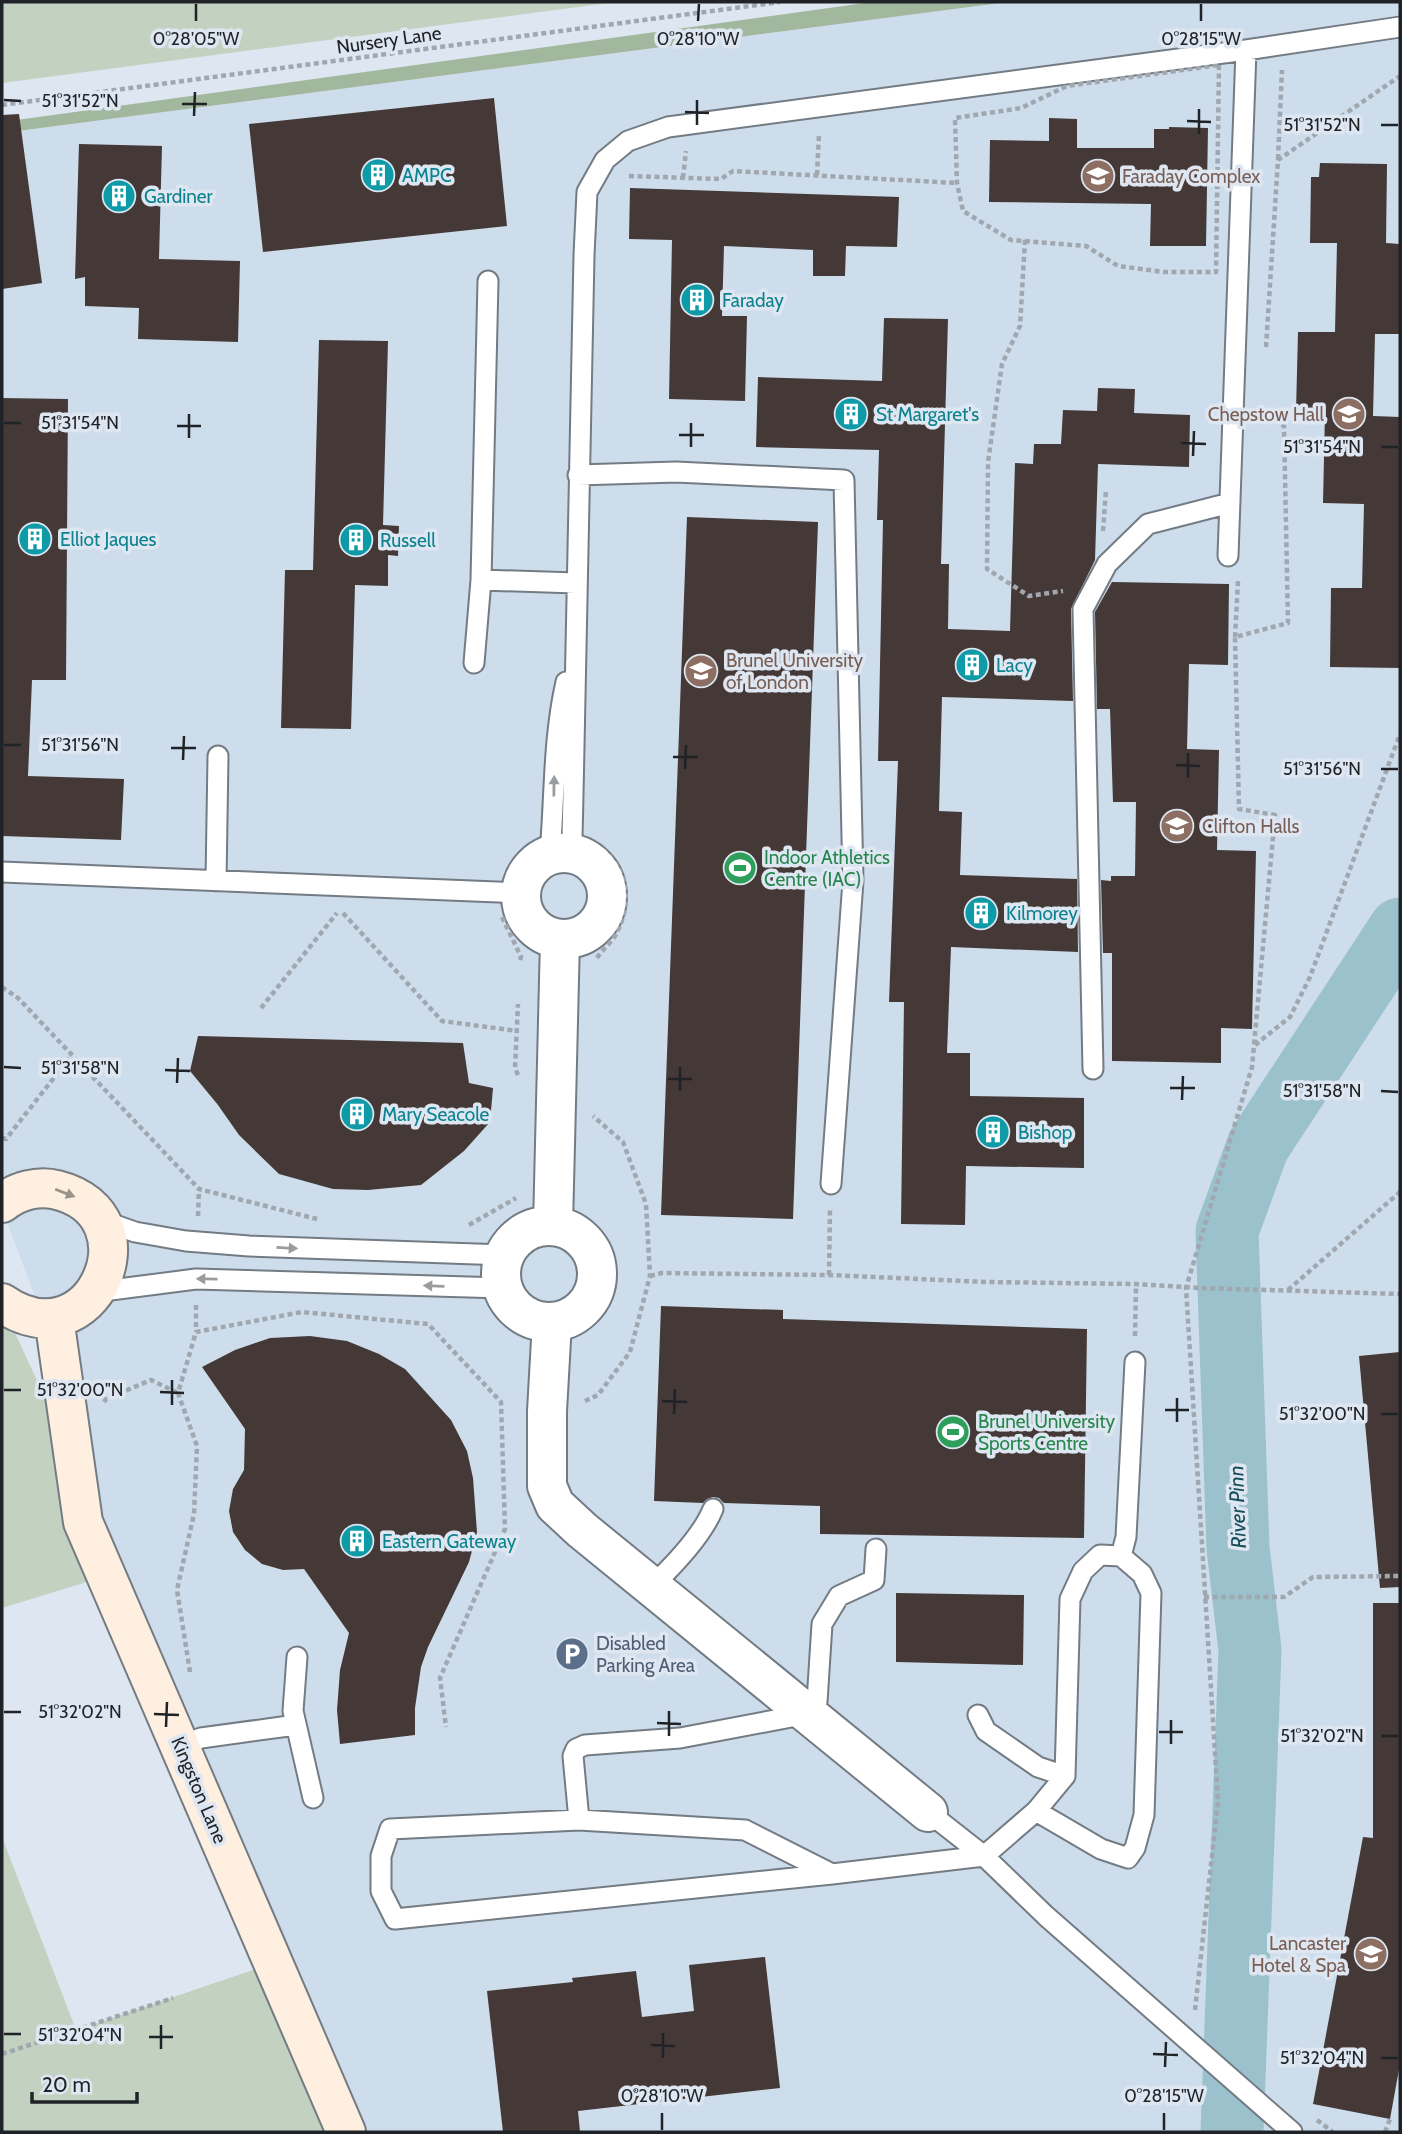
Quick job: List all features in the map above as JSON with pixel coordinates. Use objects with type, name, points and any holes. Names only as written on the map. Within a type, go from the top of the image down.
[{"type":"street","points":[[576,852],[591,861],[607,886],[607,906],[603,915],[594,928],[575,938],[552,938],[536,929],[522,908],[510,903],[525,876],[538,861],[576,852]]},
{"type":"street","points":[[553,1226],[560,939]]},
{"type":"street","points":[[2,1203],[9,1197],[29,1189],[49,1188],[69,1193],[86,1204],[100,1220],[107,1237],[109,1257],[105,1275],[95,1292],[77,1309],[54,1318],[33,1317],[14,1312],[2,1303]]},
{"type":"street","points":[[553,1226],[568,1229],[582,1239],[593,1252],[598,1277],[593,1296],[583,1310],[569,1319],[539,1322],[522,1315],[510,1303],[504,1271],[514,1241],[525,1232],[553,1226]]},
{"type":"street","name":"Kingston Lane","points":[[54,1318],[83,1522],[346,2132]]},
{"type":"street","points":[[552,1322],[547,1411],[547,1486],[555,1505],[582,1530],[928,1812]]},
{"type":"lane","points":[[576,852],[572,837],[583,269],[587,192],[606,160],[628,141],[668,127],[1400,27]]},
{"type":"lane","points":[[1228,556],[1246,50]]},
{"type":"lane","points":[[474,663],[481,580],[488,281]]},
{"type":"lane","points":[[578,475],[676,472],[844,480],[853,881],[831,1184]]},
{"type":"lane","points":[[1093,1069],[1083,609],[1107,564],[1148,524],[1230,503]]},
{"type":"lane","points":[[481,580],[576,583]]},
{"type":"lane","points":[[575,643],[559,715],[554,760],[576,852]]},
{"type":"lane","points":[[216,881],[218,756]]},
{"type":"lane","points":[[2,872],[216,881],[510,903]]},
{"type":"lane","points":[[100,1220],[135,1232],[186,1241],[504,1271]]},
{"type":"lane","points":[[95,1292],[196,1279],[504,1271]]},
{"type":"lane","points":[[1121,1556],[1126,1537],[1135,1362]]},
{"type":"lane","points":[[652,1586],[696,1537],[713,1509]]},
{"type":"lane","points":[[579,1820],[573,1755],[576,1749],[585,1745],[680,1738],[807,1714],[817,1702],[822,1624],[839,1596],[874,1580],[876,1549]]},
{"type":"lane","points":[[832,1874],[745,1830],[579,1820],[390,1829],[381,1856],[381,1891],[395,1919],[832,1874],[984,1856],[1036,1811],[1065,1776],[1070,1600],[1083,1571],[1100,1555],[1121,1556],[1142,1574],[1151,1593],[1144,1815],[1135,1848],[1128,1858],[1101,1849],[1036,1811]]},
{"type":"lane","points":[[297,1657],[293,1711],[313,1798]]},
{"type":"lane","points":[[978,1715],[986,1731],[1038,1766],[1065,1776]]},
{"type":"lane","points":[[179,1746],[201,1738],[296,1725]]},
{"type":"lane","points":[[928,1812],[984,1856],[1046,1916],[1292,2132]]},
{"type":"path","name":"Nursery Lane","points":[[2,105],[780,2]]},
{"type":"path","points":[[1219,65],[1216,272],[1164,272],[1118,266],[1086,246],[1025,240],[1012,240],[964,211],[957,183],[955,118],[1021,108],[1067,86],[1219,65]]},
{"type":"path","points":[[1265,359],[1282,70]]},
{"type":"path","points":[[1278,160],[1400,76]]},
{"type":"path","points":[[817,175],[819,134]]},
{"type":"path","points":[[682,178],[687,140]]},
{"type":"path","points":[[624,176],[721,179],[733,171],[957,183]]},
{"type":"path","points":[[1025,240],[1020,326],[1002,364],[988,462],[987,569],[1029,596],[1068,590]]},
{"type":"path","points":[[1235,637],[1288,623],[1284,426],[1261,412],[1262,399]]},
{"type":"path","points":[[1099,543],[1103,531],[1106,490]]},
{"type":"path","points":[[1103,531],[1115,527]]},
{"type":"path","points":[[1194,2021],[1218,1801],[1186,1288],[1252,1067],[1275,815],[1239,809],[1235,637],[1238,581]]},
{"type":"path","points":[[1254,1045],[1290,1017],[1310,976],[1400,734]]},
{"type":"path","points":[[576,852],[610,856],[625,879],[625,914],[614,938],[597,956],[597,970]]},
{"type":"path","points":[[510,903],[521,957],[520,969]]},
{"type":"path","points":[[326,909],[353,910]]},
{"type":"path","points":[[261,1008],[340,910]]},
{"type":"path","points":[[340,910],[442,1021],[517,1031]]},
{"type":"path","points":[[2,987],[18,998],[199,1189],[325,1221]]},
{"type":"path","points":[[518,1077],[515,1068],[519,994]]},
{"type":"path","points":[[2,1138],[6,1139],[71,1056]]},
{"type":"path","points":[[575,1405],[598,1395],[629,1352],[650,1276],[646,1204],[623,1142],[592,1115]]},
{"type":"path","points":[[198,1222],[199,1189]]},
{"type":"path","points":[[1288,1291],[1400,1192]]},
{"type":"path","points":[[467,1226],[519,1197]]},
{"type":"path","points":[[829,1275],[830,1225]]},
{"type":"path","points":[[650,1276],[662,1273],[829,1275],[1400,1294]]},
{"type":"path","points":[[1135,1362],[1136,1284]]},
{"type":"path","points":[[192,1684],[177,1590],[194,1514],[197,1446],[178,1393],[196,1332],[196,1298]]},
{"type":"path","points":[[196,1332],[302,1312],[428,1324],[500,1402],[505,1529],[440,1678],[446,1727]]},
{"type":"path","points":[[101,1407],[106,1399],[151,1380],[178,1393]]},
{"type":"path","points":[[1204,1597],[1284,1597],[1313,1577],[1400,1576]]},
{"type":"path","points":[[2,2054],[173,1998]]},
{"type":"path","points":[[1385,2132],[1390,2119]]},
{"type":"shaded area","name":"Brunel University of London","points":[[1008,2],[1400,2],[1400,2132],[344,2132],[116,1573],[79,1413],[2,1209],[2,133]]},
{"type":"green space","points":[[2,2],[616,2],[2,83]]},
{"type":"green space","points":[[872,2],[1008,2],[2,133],[2,122]]},
{"type":"green space","points":[[2,1305],[40,1387],[116,1573],[2,1608]]},
{"type":"green space","points":[[2,1837],[76,2030],[271,1964],[344,2132],[2,2132]]},
{"type":"building","name":"AMPC","points":[[494,98],[507,226],[263,252],[249,124]]},
{"type":"building","points":[[19,114],[42,283],[2,289],[2,115]]},
{"type":"building","name":"Faraday Complex","points":[[1049,118],[1077,119],[1077,148],[1154,148],[1154,129],[1208,128],[1206,246],[1150,246],[1151,204],[989,202],[990,140],[1049,141]]},
{"type":"building","name":"Gardiner","points":[[79,144],[162,146],[159,259],[240,261],[238,342],[138,339],[139,308],[85,306],[85,277],[75,279]]},
{"type":"building","name":"Chepstow Hall","points":[[1320,163],[1387,164],[1386,243],[1400,244],[1400,334],[1375,334],[1373,416],[1400,417],[1400,668],[1330,667],[1331,588],[1362,588],[1364,504],[1323,503],[1325,411],[1296,411],[1298,332],[1335,332],[1337,243],[1310,243],[1311,177],[1319,177]]},
{"type":"building","name":"Faraday","points":[[630,188],[899,197],[897,247],[846,246],[845,276],[813,276],[813,250],[724,246],[722,316],[747,316],[745,401],[669,399],[672,240],[629,239]]},
{"type":"building","points":[[884,318],[948,319],[941,564],[949,564],[948,629],[1010,631],[1015,463],[1033,464],[1034,444],[1061,444],[1063,410],[1097,411],[1098,388],[1135,389],[1134,413],[1190,415],[1189,467],[1098,464],[1095,560],[1071,609],[1073,701],[942,697],[939,811],[962,812],[960,875],[1077,879],[1078,952],[951,947],[947,1053],[970,1053],[970,1096],[1084,1098],[1084,1168],[966,1166],[965,1225],[901,1224],[904,1002],[889,1002],[898,761],[878,761],[883,520],[877,520],[879,450],[756,447],[758,377],[882,381]]},
{"type":"building","name":"Russell","points":[[319,340],[388,341],[383,525],[399,526],[398,556],[388,555],[388,586],[355,585],[351,729],[281,728],[285,570],[313,570]]},
{"type":"building","name":"Elliot Jaques","points":[[2,398],[68,399],[66,680],[32,680],[28,776],[124,779],[121,840],[2,836]]},
{"type":"building","name":"Indoor Athletics Centre (IAC)","points":[[687,517],[818,522],[793,1219],[661,1215]]},
{"type":"building","name":"Clifton Halls","points":[[1112,582],[1229,584],[1228,665],[1189,664],[1187,749],[1219,750],[1217,850],[1256,851],[1252,1029],[1221,1028],[1221,1063],[1112,1061],[1112,953],[1103,953],[1101,880],[1111,881],[1111,876],[1135,876],[1136,802],[1113,802],[1110,709],[1097,709],[1095,612]]},
{"type":"building","name":"Mary Seacole","points":[[198,1036],[463,1043],[469,1083],[493,1088],[490,1122],[464,1151],[421,1185],[368,1190],[333,1189],[279,1174],[239,1135],[190,1071]]},
{"type":"building","name":"Brunel University Sports Centre","points":[[661,1306],[783,1310],[783,1319],[1087,1329],[1084,1538],[820,1534],[820,1506],[724,1503],[713,1497],[703,1503],[654,1501]]},
{"type":"building","name":"Eastern Gateway","points":[[310,1336],[347,1341],[379,1354],[405,1369],[451,1420],[467,1451],[473,1478],[477,1532],[469,1562],[421,1667],[415,1708],[415,1735],[340,1744],[337,1710],[340,1670],[349,1633],[304,1569],[283,1570],[262,1564],[245,1550],[233,1532],[229,1511],[233,1489],[244,1470],[245,1429],[202,1367],[235,1350],[270,1338]]},
{"type":"building","points":[[1400,1352],[1400,1587],[1380,1588],[1359,1356]]},
{"type":"building","points":[[896,1593],[1024,1595],[1023,1665],[896,1662]]},
{"type":"building","name":"Lancaster Hotel & Spa","points":[[1373,1603],[1400,1603],[1400,2064],[1390,2119],[1313,2104],[1363,1837],[1373,1838]]},
{"type":"building","points":[[765,1957],[780,2088],[578,2111],[580,2132],[503,2132],[487,1991],[573,1982],[572,1978],[636,1971],[642,2017],[694,2011],[689,1965]]},
{"type":"waterway","name":"River Pinn","points":[[1232,2132],[1250,1650],[1238,1548],[1227,1231],[1258,1146],[1400,929]]},
{"type":"place","name":"AMPC","points":[[378,175]]},
{"type":"place","name":"Faraday Complex","points":[[1098,176]]},
{"type":"place","name":"Gardiner","points":[[119,196]]},
{"type":"place","name":"Faraday","points":[[697,300]]},
{"type":"place","name":"St Margaret's","points":[[851,414]]},
{"type":"place","name":"Chepstow Hall","points":[[1349,414]]},
{"type":"place","name":"Elliot Jaques","points":[[35,539]]},
{"type":"place","name":"Russell","points":[[356,540]]},
{"type":"place","name":"Lacy","points":[[972,665]]},
{"type":"place","name":"Brunel University of London","points":[[701,671]]},
{"type":"place","name":"Clifton Halls","points":[[1177,826]]},
{"type":"place","name":"Indoor Athletics Centre (IAC)","points":[[740,868]]},
{"type":"place","name":"Kilmorey","points":[[981,913]]},
{"type":"place","name":"Mary Seacole","points":[[357,1114]]},
{"type":"place","name":"Bishop","points":[[993,1132]]},
{"type":"place","name":"Brunel University Sports Centre","points":[[953,1432]]},
{"type":"place","name":"Eastern Gateway","points":[[357,1541]]},
{"type":"place","name":"Disabled Parking Area","points":[[572,1654]]},
{"type":"place","name":"Lancaster Hotel & Spa","points":[[1371,1954]]}]
